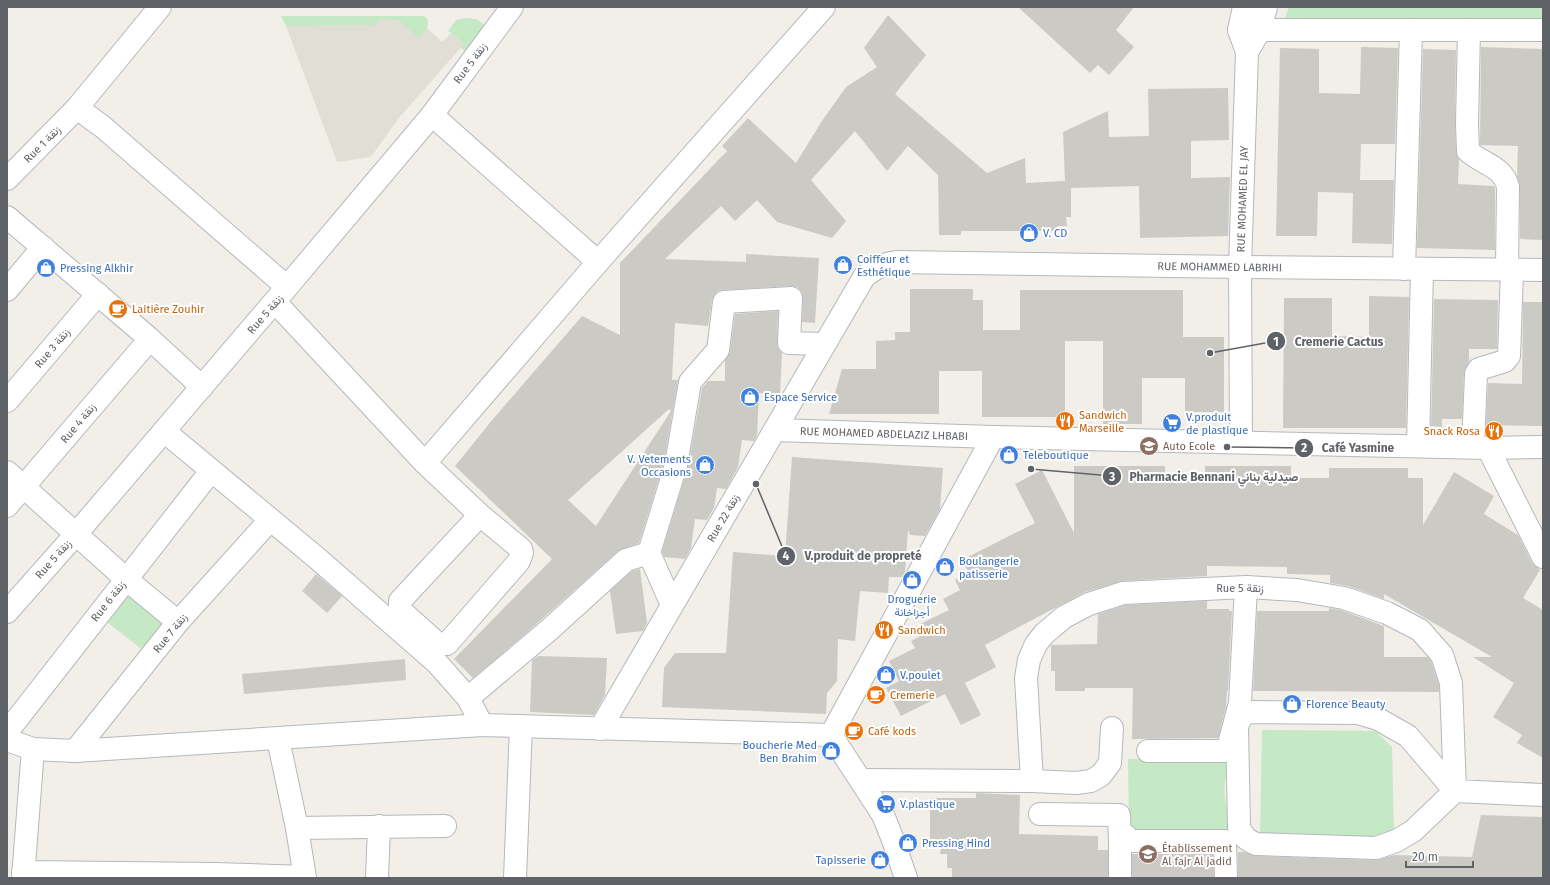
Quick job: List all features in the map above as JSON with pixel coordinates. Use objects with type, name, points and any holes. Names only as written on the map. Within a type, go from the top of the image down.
[{"type":"street","name":"Rue 1 زنقة","points":[[7,179],[77,108],[160,7]]},
{"type":"street","name":"Rue 5 زنقة","points":[[7,612],[281,295],[432,115],[512,7]]},
{"type":"street","points":[[425,463],[598,262],[824,7]]},
{"type":"street","name":"RUE MOHAMED EL JAY","points":[[1241,442],[1240,267],[1246,52],[1249,30],[1244,7]]},
{"type":"street","name":"RUE MOHAMED EL JAY","points":[[1249,30],[1266,7]]},
{"type":"street","points":[[1249,30],[1543,30]]},
{"type":"street","points":[[1411,30],[1413,269],[1418,446]]},
{"type":"street","points":[[1469,30],[1467,124],[1468,151],[1479,160],[1499,171],[1506,179],[1508,187],[1508,356],[1505,361],[1479,369],[1476,374],[1480,448],[1543,557]]},
{"type":"street","points":[[77,108],[103,127],[281,295],[425,463],[480,515],[521,549],[522,557],[447,644],[438,644],[400,610],[400,601],[480,515]]},
{"type":"street","points":[[432,115],[598,262]]},
{"type":"street","points":[[7,217],[150,339],[202,387]]},
{"type":"street","points":[[7,290],[43,247]]},
{"type":"street","name":"RUE MOHAMMED LABRIHI","points":[[897,262],[1543,270]]},
{"type":"street","name":"Rue 22 زنقة","points":[[610,729],[672,605],[780,430],[824,344],[864,276],[874,268],[897,262]]},
{"type":"street","name":"Rue 3 زنقة","points":[[7,401],[98,294]]},
{"type":"street","points":[[672,605],[649,553],[676,464],[690,382],[718,350],[724,302],[791,298],[789,343],[824,344]]},
{"type":"street","name":"Rue 4 زنقة","points":[[7,506],[150,339]]},
{"type":"street","points":[[610,729],[633,698],[709,563],[762,476],[780,430]]},
{"type":"street","name":"RUE MOHAMED ABDELAZIZ LHBABI","points":[[780,430],[993,437],[1480,448],[1543,447]]},
{"type":"street","points":[[164,431],[318,559],[437,663],[468,698],[482,725]]},
{"type":"street","points":[[832,735],[993,437]]},
{"type":"street","name":"Rue 6 زنقة","points":[[7,732],[211,471]]},
{"type":"street","points":[[7,472],[126,579],[178,622]]},
{"type":"street","name":"Rue 7 زنقة","points":[[75,751],[178,622],[270,520]]},
{"type":"street","points":[[468,698],[549,630],[626,560],[649,553]]},
{"type":"street","points":[[1148,751],[1232,751],[1230,740],[1240,704],[1246,587]]},
{"type":"street","name":"Rue 5 زنقة","points":[[1032,781],[1026,678],[1029,660],[1036,644],[1044,634],[1064,617],[1089,604],[1123,594],[1246,587],[1297,590],[1344,598],[1387,613],[1420,630],[1442,655],[1451,683],[1455,791]]},
{"type":"street","points":[[1455,791],[1413,832],[1396,841],[1376,848],[1256,844],[1248,841],[1242,836],[1239,828],[1237,727],[1239,720],[1250,712],[1358,713],[1378,719],[1408,736],[1455,791],[1543,795]]},
{"type":"street","points":[[7,740],[33,750],[75,751],[482,725],[832,735]]},
{"type":"street","points":[[515,878],[521,726]]},
{"type":"street","points":[[861,780],[1032,781],[1076,783],[1091,781],[1101,775],[1110,763],[1112,728]]},
{"type":"street","points":[[832,735],[883,815],[906,878]]},
{"type":"street","points":[[33,750],[23,875],[216,874],[304,878],[297,828],[278,739]]},
{"type":"street","points":[[1040,814],[1119,815],[1123,839],[1120,878]]},
{"type":"street","points":[[378,878],[379,826]]},
{"type":"street","points":[[297,828],[445,826]]},
{"type":"street","points":[[1123,839],[1225,841],[1226,878]]},
{"type":"shaded area","points":[[380,19],[400,21],[419,37],[427,28],[442,42],[451,33],[464,44],[398,119],[371,157],[337,162],[286,26],[376,25]]},
{"type":"green space","points":[[1289,7],[1543,7],[1543,20],[1296,32],[1285,18]]},
{"type":"green space","points":[[281,16],[421,16],[426,17],[428,22],[427,28],[419,38],[400,21],[380,19],[376,25],[286,26]]},
{"type":"green space","points":[[465,18],[476,19],[485,25],[472,57],[461,48],[464,44],[448,31],[456,20]]},
{"type":"green space","points":[[125,591],[166,623],[144,651],[103,619]]},
{"type":"green space","points":[[1262,730],[1375,731],[1392,747],[1394,834],[1386,841],[1260,839]]},
{"type":"green space","points":[[1231,757],[1226,777],[1225,793],[1228,811],[1238,831],[1129,833],[1128,759]]},
{"type":"building","points":[[1018,7],[1134,7],[1116,30],[1134,47],[1109,75],[1098,65],[1090,73]]},
{"type":"building","points":[[888,15],[926,55],[895,94],[987,173],[1025,158],[1026,183],[1065,181],[1063,132],[1108,111],[1109,137],[1149,136],[1148,89],[1228,88],[1229,140],[1191,141],[1191,178],[1230,177],[1228,236],[1140,238],[1139,186],[1071,188],[1071,217],[1066,217],[1067,226],[1058,226],[1058,231],[961,231],[961,235],[939,235],[938,175],[908,146],[887,171],[855,131],[811,180],[846,221],[832,238],[777,222],[757,200],[735,221],[721,206],[665,259],[746,262],[746,254],[819,258],[815,323],[802,322],[802,292],[797,287],[790,286],[718,291],[712,300],[708,326],[675,323],[672,380],[678,380],[664,462],[639,543],[618,551],[524,635],[473,678],[454,659],[552,559],[455,466],[493,419],[582,316],[620,335],[620,263],[727,151],[722,146],[748,118],[796,163],[822,121],[846,87],[877,67],[864,48]],"holes":[[[669,409],[671,411],[596,526],[568,500]]]},
{"type":"building","points":[[1361,47],[1398,48],[1395,144],[1361,144],[1360,180],[1394,180],[1392,244],[1352,243],[1353,193],[1318,192],[1317,236],[1276,236],[1280,48],[1319,49],[1319,93],[1360,94]]},
{"type":"building","points":[[1481,47],[1543,49],[1543,240],[1520,239],[1520,187],[1517,177],[1518,146],[1480,145]]},
{"type":"building","points":[[1423,49],[1456,50],[1455,124],[1456,151],[1459,159],[1458,184],[1494,186],[1495,250],[1417,248]]},
{"type":"building","points":[[910,289],[973,289],[973,300],[983,300],[983,330],[1020,330],[1020,290],[1183,290],[1183,337],[1224,337],[1224,412],[1185,412],[1185,378],[1142,378],[1142,424],[1103,424],[1103,341],[1065,341],[1065,417],[982,417],[982,371],[939,371],[939,414],[829,414],[842,369],[876,369],[876,341],[895,340],[895,332],[910,332]]},
{"type":"building","points":[[1369,296],[1409,297],[1406,428],[1283,428],[1284,298],[1332,298],[1332,336],[1369,337]]},
{"type":"building","points":[[1434,299],[1498,300],[1497,349],[1469,349],[1469,362],[1464,373],[1462,419],[1442,419],[1442,427],[1431,426]]},
{"type":"building","points":[[1523,302],[1543,302],[1543,426],[1486,425],[1488,383],[1522,384]]},
{"type":"building","points":[[778,311],[777,342],[778,348],[782,353],[780,394],[759,393],[757,435],[754,441],[742,440],[738,467],[726,489],[717,488],[714,508],[707,520],[695,519],[691,548],[685,559],[664,557],[662,552],[688,467],[702,388],[708,381],[725,381],[725,360],[730,352],[735,314]]},
{"type":"building","points":[[792,457],[943,468],[940,509],[925,536],[910,535],[908,530],[905,572],[902,577],[889,577],[888,593],[860,591],[855,641],[838,639],[837,681],[827,693],[826,714],[662,707],[664,668],[675,653],[726,653],[733,552],[785,556]]},
{"type":"building","points":[[1074,466],[1165,466],[1165,479],[1205,479],[1205,466],[1291,466],[1291,478],[1329,478],[1329,468],[1408,468],[1408,478],[1423,478],[1423,525],[1454,472],[1494,496],[1484,514],[1518,535],[1532,563],[1540,570],[1523,598],[1543,610],[1543,758],[1517,743],[1522,735],[1493,717],[1514,683],[1473,657],[1492,657],[1384,594],[1384,599],[1348,586],[1330,583],[1330,575],[1287,574],[1287,567],[1207,566],[1207,576],[1122,581],[1085,592],[985,645],[996,667],[965,683],[981,715],[961,725],[945,694],[901,716],[886,688],[899,681],[889,661],[915,648],[911,641],[925,634],[920,624],[949,610],[943,599],[960,590],[955,580],[969,573],[962,560],[1035,523],[1015,484],[1042,470],[1074,533]]},
{"type":"building","points":[[640,569],[647,623],[643,631],[616,634],[610,591],[632,571]]},
{"type":"building","points":[[316,574],[342,596],[327,613],[302,591]]},
{"type":"building","points":[[1207,601],[1207,609],[1229,609],[1229,611],[1232,611],[1228,691],[1226,707],[1218,738],[1132,739],[1133,688],[1085,688],[1085,691],[1055,691],[1055,671],[1051,671],[1051,645],[1097,644],[1098,614],[1125,605]]},
{"type":"building","points":[[1329,608],[1341,610],[1384,626],[1384,657],[1428,657],[1431,661],[1439,685],[1439,692],[1253,691],[1257,611],[1329,611]]},
{"type":"building","points":[[538,656],[607,658],[605,695],[594,715],[530,712],[532,660]]},
{"type":"building","points":[[405,659],[406,680],[244,694],[242,674]]},
{"type":"building","points":[[976,793],[1020,795],[1019,834],[1098,836],[1098,850],[1108,850],[1108,878],[952,878],[952,868],[947,868],[947,854],[940,854],[941,847],[930,847],[930,798],[976,798]]},
{"type":"building","points":[[1481,815],[1543,817],[1543,878],[1238,878],[1238,852],[1244,852],[1256,856],[1376,860],[1394,855],[1472,857]]},
{"type":"building","points":[[1132,854],[1213,854],[1214,878],[1132,878]]},
{"type":"place","name":"V. CD","points":[[1029,233]]},
{"type":"place","name":"Coiffeur et Esthétique","points":[[843,265]]},
{"type":"place","name":"Pressing Alkhir","points":[[46,268]]},
{"type":"place","name":"Laitière Zouhir","points":[[118,309]]},
{"type":"place","name":"Cremerie Cactus","points":[[1210,353]]},
{"type":"place","name":"Espace Service","points":[[750,397]]},
{"type":"place","name":"Sandwich Marseille","points":[[1065,421]]},
{"type":"place","name":"V.produit de plastique","points":[[1172,423]]},
{"type":"place","name":"Snack Rosa","points":[[1494,431]]},
{"type":"place","name":"Auto Ecole","points":[[1149,446]]},
{"type":"place","name":"Café Yasmine","points":[[1227,447]]},
{"type":"place","name":"Teleboutique","points":[[1009,455]]},
{"type":"place","name":"V. Vetements Occasions","points":[[705,465]]},
{"type":"place","name":"Pharmacie Bennani صيدلية بناني","points":[[1031,469]]},
{"type":"place","name":"V.produit de propreté","points":[[756,484]]},
{"type":"place","name":"Boulangerie patisserie","points":[[945,567]]},
{"type":"place","name":"Droguerie أجزاخانة","points":[[912,580]]},
{"type":"place","name":"Sandwich","points":[[884,630]]},
{"type":"place","name":"V.poulet","points":[[886,675]]},
{"type":"place","name":"Cremerie","points":[[876,695]]},
{"type":"place","name":"Florence Beauty","points":[[1292,704]]},
{"type":"place","name":"Café kods","points":[[854,731]]},
{"type":"place","name":"Boucherie Med Ben Brahim","points":[[831,751]]},
{"type":"place","name":"V.plastique","points":[[886,804]]},
{"type":"place","name":"Pressing Hind","points":[[908,843]]},
{"type":"place","name":"Établissement Al fajr Al jadid","points":[[1148,854]]},
{"type":"place","name":"Tapisserie","points":[[880,860]]}]
